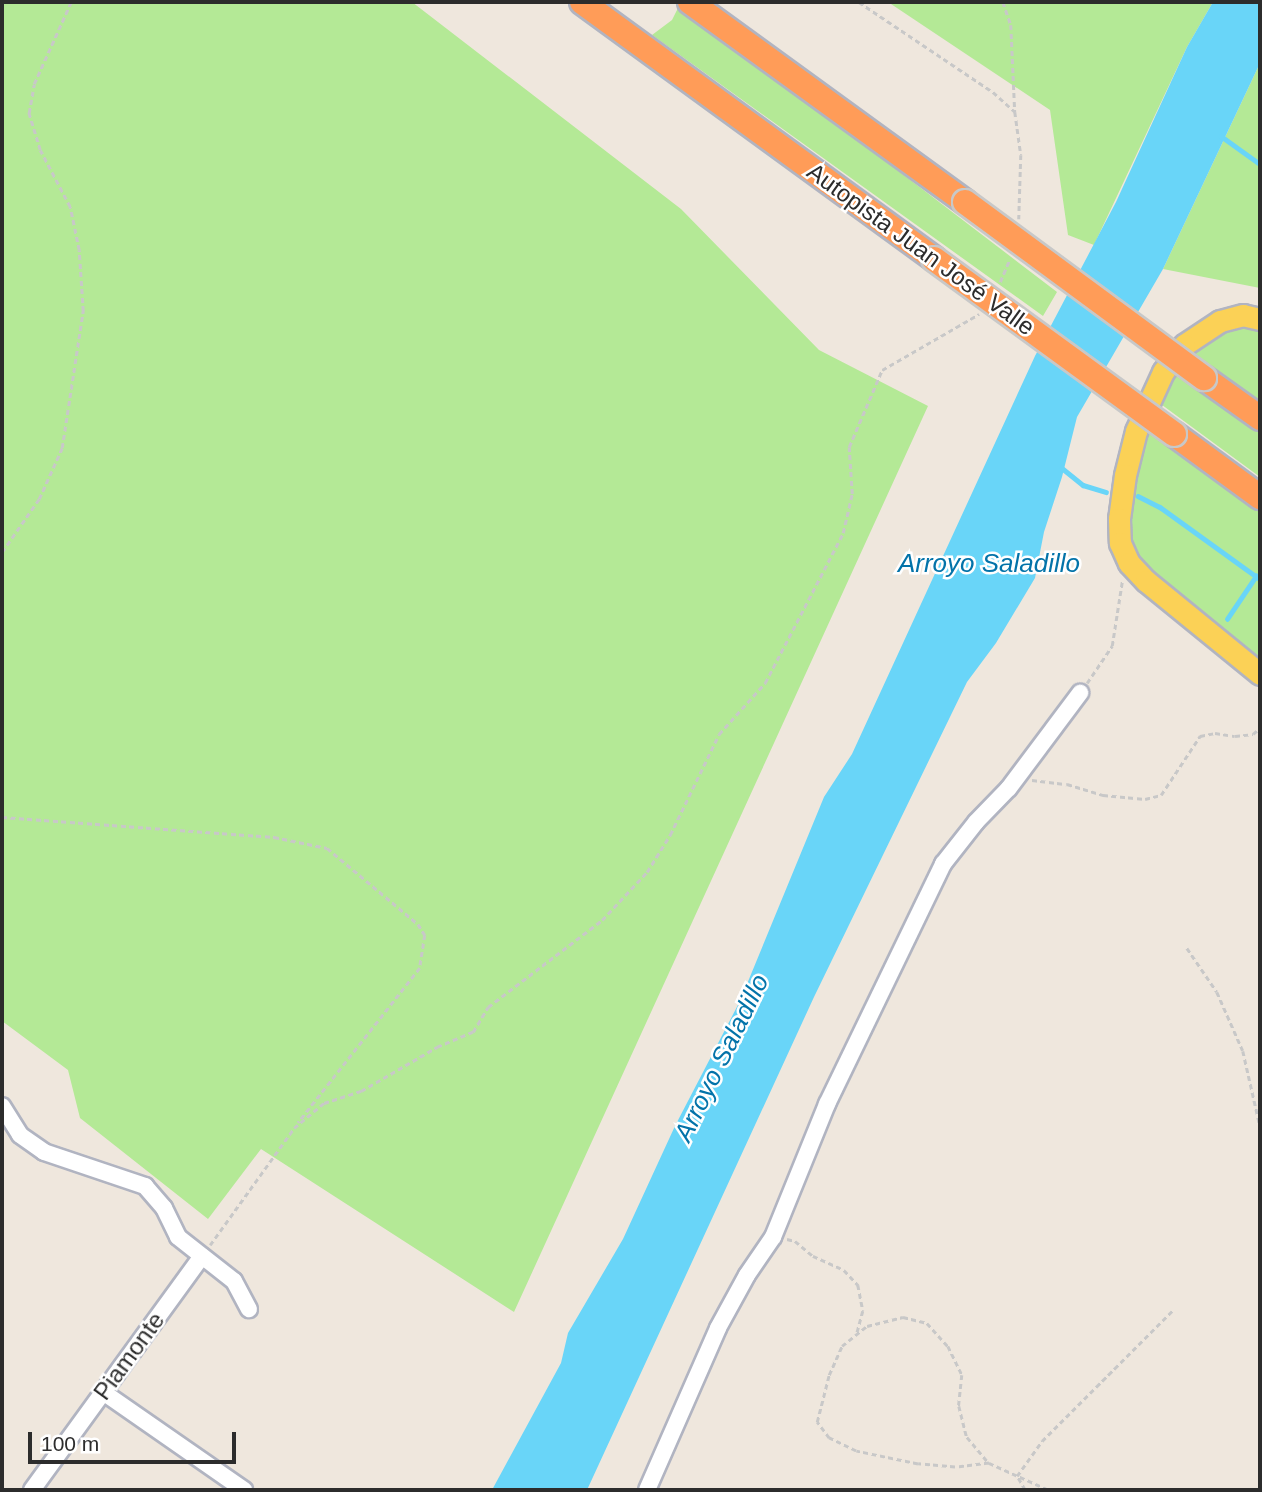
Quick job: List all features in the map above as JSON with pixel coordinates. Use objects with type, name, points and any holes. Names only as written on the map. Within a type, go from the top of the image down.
[{"type":"highway","name":"Autopista Juan José Valle","points":[[582,2],[1260,497]]},
{"type":"highway","points":[[690,2],[1260,418]]},
{"type":"main road","points":[[1260,319],[1243,315],[1220,321],[1198,334],[1184,345],[1156,384],[1136,431],[1118,519],[1121,543],[1129,563],[1260,674]]},
{"type":"street","points":[[647,1490],[718,1328],[747,1275],[773,1237],[827,1104],[943,864],[976,822],[1009,788],[1080,693]]},
{"type":"street","points":[[2,1106],[20,1135],[44,1152],[145,1186],[164,1208],[178,1237],[234,1281],[249,1309]]},
{"type":"street","name":"Piamonte","points":[[32,1490],[202,1256]]},
{"type":"street","points":[[103,1392],[244,1490]]},
{"type":"path","points":[[2,552],[39,499],[62,448],[83,311],[79,250],[70,207],[40,150],[29,113],[34,84],[71,2]]},
{"type":"path","points":[[859,2],[993,92],[1015,112]]},
{"type":"path","points":[[1003,2],[1011,25],[1015,112],[1021,155],[1018,222]]},
{"type":"path","points":[[994,291],[1008,269],[1010,257]]},
{"type":"path","points":[[294,1128],[324,1103],[361,1091],[438,1047],[473,1032],[488,1007],[602,920],[647,872],[670,835],[719,734],[765,683],[843,533],[852,494],[849,447],[882,370],[980,314]]},
{"type":"path","points":[[1080,693],[1112,646],[1119,618],[1121,584],[1129,563]]},
{"type":"path","points":[[1009,788],[1034,779],[1067,784],[1103,795],[1145,799],[1161,794],[1200,736],[1215,733],[1235,737],[1253,734],[1260,728]]},
{"type":"path","points":[[2,817],[274,837],[327,848],[418,924],[425,935],[420,968],[294,1128],[202,1256]]},
{"type":"path","points":[[1187,948],[1217,992],[1243,1051],[1260,1126]]},
{"type":"path","points":[[773,1237],[795,1241],[813,1256],[844,1270],[859,1285],[863,1311],[857,1334]]},
{"type":"path","points":[[1017,1476],[1042,1441],[1174,1309]]},
{"type":"path","points":[[989,1463],[955,1467],[918,1464],[856,1451],[829,1438],[817,1422],[829,1375],[842,1346],[867,1326],[903,1317],[927,1323],[948,1346],[962,1375],[959,1406],[967,1437],[989,1463],[1049,1490]]},
{"type":"path","points":[[1017,1476],[1025,1490]]},
{"type":"green space","points":[[2,2],[412,2],[681,209],[819,350],[928,406],[514,1312],[261,1149],[208,1219],[80,1118],[68,1070],[2,1021]]},
{"type":"green space","points":[[888,2],[1213,2],[1187,47],[1094,245],[1068,235],[1050,110]]},
{"type":"green space","points":[[680,4],[1057,292],[1043,316],[652,35],[672,20]]},
{"type":"green space","points":[[1260,63],[1260,288],[1163,269]]},
{"type":"green space","points":[[1239,324],[1260,328],[1260,404],[1190,353],[1219,332]]},
{"type":"green space","points":[[1175,371],[1260,429],[1260,477],[1158,402]]},
{"type":"green space","points":[[1147,430],[1260,511],[1260,664],[1153,575],[1133,549],[1129,520]]},
{"type":"water","name":"Arroyo Saladillo","points":[[1213,2],[1260,2],[1260,63],[1163,269],[1077,417],[1062,477],[1044,532],[1035,578],[996,643],[967,682],[814,997],[587,1490],[492,1490],[561,1363],[568,1333],[623,1239],[675,1126],[740,1001],[824,797],[852,754],[1035,356],[1116,202],[1187,47]]},
{"type":"waterway","points":[[1221,136],[1260,164]]},
{"type":"waterway","points":[[1062,468],[1083,485],[1106,492]]},
{"type":"waterway","points":[[1138,496],[1160,507],[1260,579]]},
{"type":"waterway","points":[[1227,619],[1256,576]]}]
